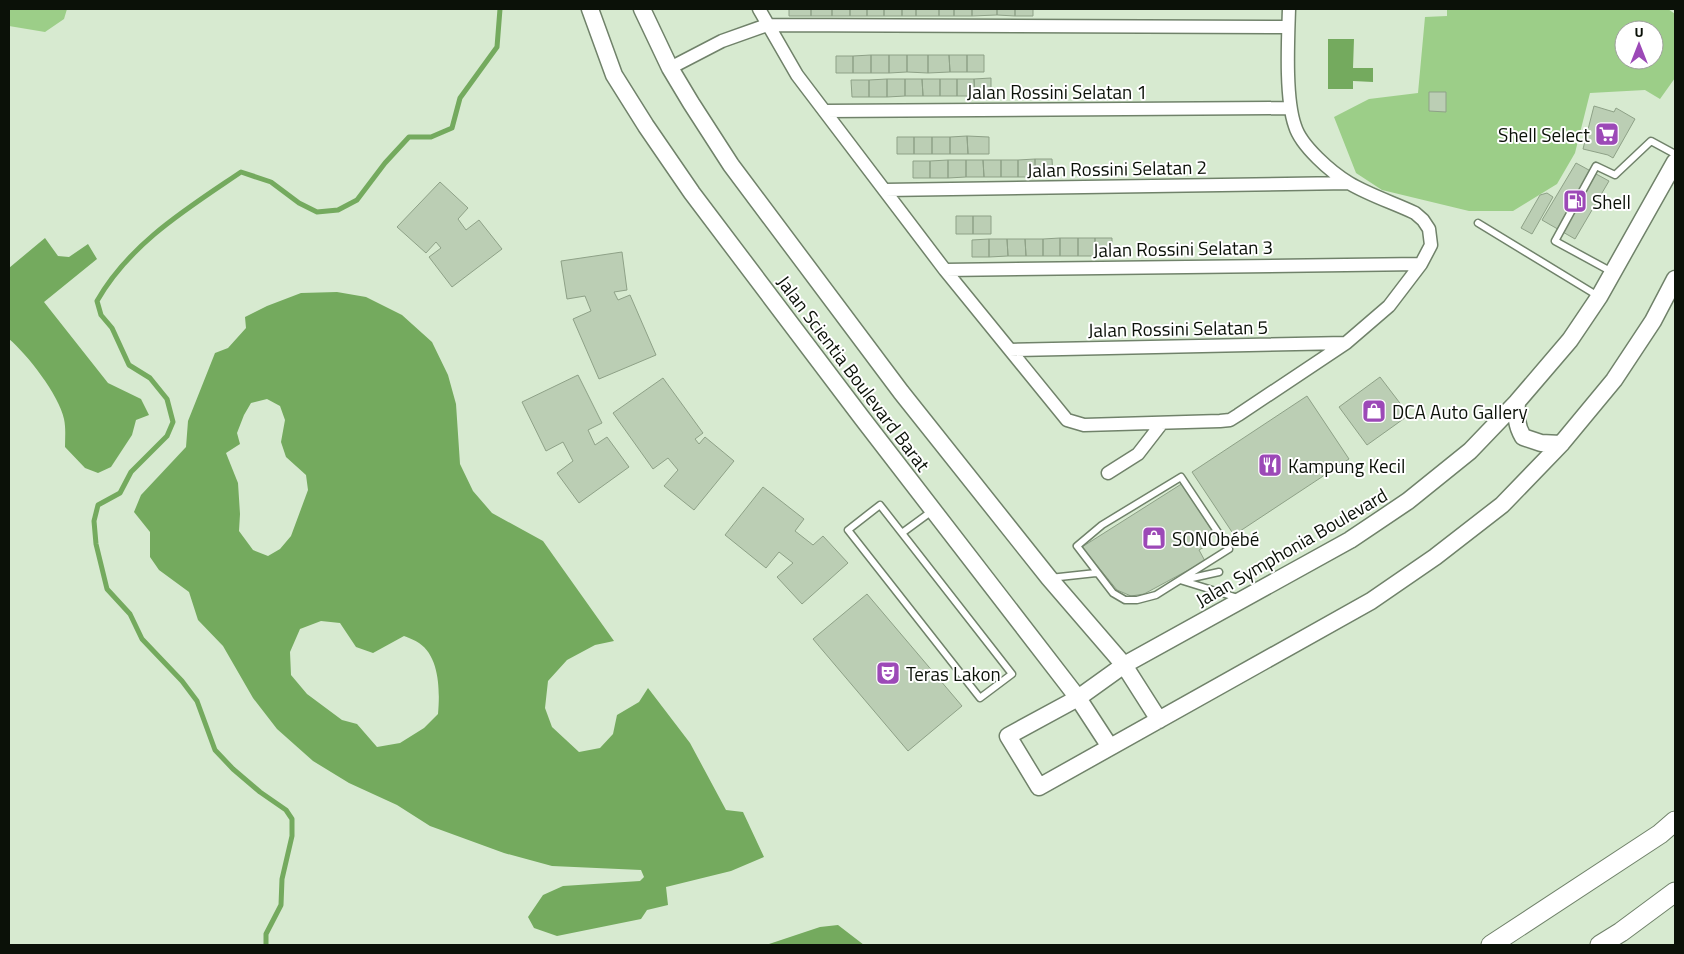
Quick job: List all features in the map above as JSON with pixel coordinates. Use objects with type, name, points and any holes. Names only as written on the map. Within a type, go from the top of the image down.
[{"type":"main road","points":[[1491,945],[1660,834],[1675,821]]},
{"type":"main road","points":[[1600,945],[1621,932],[1675,892]]},
{"type":"street","name":"Jalan Scientia Boulevard Barat","points":[[642,9],[670,68],[731,165],[901,392],[1049,578],[1124,665],[1158,720]]},
{"type":"street","points":[[759,9],[797,75],[945,270],[1067,420],[1084,425],[1230,420],[1346,343],[1389,306],[1421,264],[1431,245],[1429,229],[1424,220],[1415,213],[1349,183],[1310,152],[1295,128],[1290,108],[1289,9]]},
{"type":"street","name":"Jalan Scientia Boulevard Barat","points":[[594,10],[614,75],[646,126],[692,192],[862,418],[1078,698],[1110,747]]},
{"type":"street","points":[[670,68],[722,41],[767,25],[1288,27]]},
{"type":"street","name":"Jalan Rossini Selatan 1","points":[[825,111],[1290,108]]},
{"type":"street","name":"Jalan Symphonia Boulevard","points":[[1110,747],[1039,787],[1008,736],[1078,698],[1124,665],[1350,540],[1408,501],[1470,452],[1517,402],[1570,340],[1599,297],[1675,162]]},
{"type":"street","name":"Jalan Rossini Selatan 2","points":[[885,190],[1349,183]]},
{"type":"street","name":"Jalan Rossini Selatan 3","points":[[945,270],[1421,264]]},
{"type":"street","points":[[1110,747],[1371,601],[1427,563],[1502,505],[1561,444],[1614,380],[1653,321],[1675,279]]},
{"type":"street","name":"Jalan Rossini Selatan 5","points":[[1010,350],[1346,343]]},
{"type":"street","points":[[1517,402],[1516,420],[1523,437],[1541,443],[1561,444]]},
{"type":"street","points":[[1108,473],[1138,454],[1162,423]]},
{"type":"lane","points":[[1613,273],[1555,241],[1596,166],[1615,175],[1651,141],[1675,154]]},
{"type":"lane","points":[[1478,223],[1599,297]]},
{"type":"lane","points":[[1181,476],[1229,549],[1156,595],[1137,600],[1125,600],[1113,594],[1096,573],[1077,546],[1102,525],[1181,476]]},
{"type":"lane","points":[[880,505],[902,534],[1012,674],[980,698],[848,530],[880,505]]},
{"type":"lane","points":[[902,534],[933,510]]},
{"type":"lane","points":[[1180,580],[1219,572]]},
{"type":"lane","points":[[1049,578],[1096,573]]},
{"type":"lane","points":[[1180,580],[1243,599]]},
{"type":"shaded area","points":[[9,9],[67,9],[64,19],[45,32],[9,26]]},
{"type":"shaded area","points":[[1447,9],[1668,9],[1675,14],[1675,78],[1660,99],[1645,90],[1590,93],[1575,153],[1557,184],[1513,211],[1469,211],[1382,190],[1356,173],[1334,117],[1369,99],[1418,93],[1425,17],[1447,16]]},
{"type":"shaded area","points":[[1328,39],[1354,39],[1353,68],[1373,68],[1373,82],[1353,81],[1353,89],[1328,89]]},
{"type":"shaded area","points":[[45,238],[58,256],[69,257],[88,244],[97,259],[44,302],[108,383],[141,399],[149,415],[136,420],[132,435],[111,467],[98,473],[85,468],[65,447],[64,419],[56,398],[33,365],[9,339],[9,268]]},
{"type":"shaded area","points":[[337,292],[366,297],[402,315],[432,342],[448,375],[456,404],[460,464],[473,491],[492,513],[543,541],[614,641],[595,645],[567,660],[548,681],[545,708],[552,727],[579,752],[600,748],[613,734],[617,715],[639,702],[648,688],[690,743],[726,810],[743,812],[764,857],[731,871],[666,887],[668,905],[647,910],[641,919],[557,936],[534,928],[528,917],[543,895],[563,886],[640,881],[644,877],[641,870],[552,866],[504,853],[430,826],[397,805],[349,783],[313,761],[277,729],[253,698],[223,646],[198,620],[189,592],[159,570],[150,557],[150,532],[134,512],[141,495],[186,447],[188,421],[215,353],[228,348],[246,328],[245,317],[301,293]],"holes":[[[267,399],[280,406],[285,420],[281,442],[286,457],[306,475],[308,490],[291,536],[280,549],[268,556],[253,550],[239,531],[238,483],[226,453],[240,444],[237,433],[251,403]],[[321,621],[340,623],[356,647],[373,653],[404,636],[419,643],[426,649],[435,666],[439,696],[438,714],[424,728],[400,743],[377,747],[357,724],[342,720],[307,694],[291,675],[290,652],[300,629]]]},
{"type":"shaded area","points":[[838,925],[864,945],[766,945],[820,927]]},
{"type":"building","points":[[789,9],[811,9],[811,16],[789,16]]},
{"type":"building","points":[[811,9],[832,9],[832,16],[811,16]]},
{"type":"building","points":[[832,9],[850,9],[850,16],[832,16]]},
{"type":"building","points":[[850,9],[867,9],[867,16],[850,16]]},
{"type":"building","points":[[867,9],[884,9],[884,16],[867,16]]},
{"type":"building","points":[[884,9],[902,9],[902,16],[884,16]]},
{"type":"building","points":[[902,9],[916,9],[916,16],[902,16]]},
{"type":"building","points":[[916,9],[939,9],[939,16],[916,16]]},
{"type":"building","points":[[939,9],[954,9],[954,16],[939,16]]},
{"type":"building","points":[[954,9],[972,9],[972,16],[954,16]]},
{"type":"building","points":[[972,9],[997,9],[997,15],[972,16]]},
{"type":"building","points":[[997,9],[1015,9],[1015,16],[997,15]]},
{"type":"building","points":[[1015,9],[1033,9],[1033,16],[1015,16]]},
{"type":"building","points":[[871,55],[889,55],[889,73],[871,73]]},
{"type":"building","points":[[871,55],[871,73],[853,73],[853,56]]},
{"type":"building","points":[[889,55],[907,55],[907,72],[889,73]]},
{"type":"building","points":[[907,55],[928,55],[928,73],[907,72]]},
{"type":"building","points":[[928,55],[949,55],[950,72],[928,73]]},
{"type":"building","points":[[949,55],[967,55],[967,72],[950,72]]},
{"type":"building","points":[[967,55],[984,55],[984,72],[967,72]]},
{"type":"building","points":[[836,56],[853,56],[853,73],[836,73]]},
{"type":"building","points":[[991,78],[991,96],[975,96],[974,79]]},
{"type":"building","points":[[887,79],[905,79],[905,96],[887,97]]},
{"type":"building","points":[[887,79],[887,97],[869,97],[869,80]]},
{"type":"building","points":[[905,79],[922,79],[923,96],[905,96]]},
{"type":"building","points":[[922,79],[940,79],[940,96],[923,96]]},
{"type":"building","points":[[940,79],[957,79],[957,96],[940,96]]},
{"type":"building","points":[[957,79],[974,79],[975,96],[957,96]]},
{"type":"building","points":[[851,80],[869,80],[869,97],[852,97]]},
{"type":"building","points":[[1429,92],[1446,92],[1446,112],[1429,111]]},
{"type":"building","name":"Shell Select","points":[[1594,106],[1614,112],[1616,108],[1635,119],[1613,158],[1583,149]]},
{"type":"building","points":[[967,136],[989,137],[989,154],[968,154]]},
{"type":"building","points":[[967,136],[968,154],[950,154],[950,137]]},
{"type":"building","points":[[897,137],[914,137],[914,154],[897,154]]},
{"type":"building","points":[[914,137],[932,137],[932,154],[914,154]]},
{"type":"building","points":[[932,137],[950,137],[950,154],[932,154]]},
{"type":"building","points":[[1035,159],[1052,159],[1053,177],[1035,177]]},
{"type":"building","points":[[1035,159],[1035,177],[1018,177],[1018,160]]},
{"type":"building","points":[[948,160],[966,160],[966,177],[948,178]]},
{"type":"building","points":[[948,160],[948,178],[930,178],[930,161]]},
{"type":"building","points":[[966,160],[983,160],[984,177],[966,177]]},
{"type":"building","points":[[983,160],[1001,160],[1001,177],[984,177]]},
{"type":"building","points":[[1001,160],[1018,160],[1018,177],[1001,177]]},
{"type":"building","points":[[913,161],[930,161],[930,178],[913,178]]},
{"type":"building","name":"Shell","points":[[1576,163],[1609,181],[1575,239],[1542,220]]},
{"type":"building","points":[[440,182],[468,208],[458,219],[466,230],[479,220],[502,249],[452,287],[429,257],[441,248],[436,242],[426,253],[397,227]]},
{"type":"building","points":[[1547,193],[1553,197],[1532,234],[1521,228],[1540,195]]},
{"type":"building","points":[[956,216],[973,216],[973,234],[956,234]]},
{"type":"building","points":[[973,216],[991,216],[991,234],[973,234]]},
{"type":"building","points":[[1060,238],[1078,238],[1078,256],[1060,256]]},
{"type":"building","points":[[1060,238],[1060,256],[1043,256],[1043,239]]},
{"type":"building","points":[[1078,238],[1095,238],[1095,256],[1078,256]]},
{"type":"building","points":[[1095,238],[1112,238],[1112,255],[1095,256]]},
{"type":"building","points":[[989,239],[1007,239],[1008,256],[989,257]]},
{"type":"building","points":[[989,239],[989,257],[972,257],[972,240]]},
{"type":"building","points":[[1007,239],[1025,239],[1026,256],[1008,256]]},
{"type":"building","points":[[1025,239],[1043,239],[1043,256],[1026,256]]},
{"type":"building","points":[[622,252],[627,290],[614,292],[618,300],[630,295],[656,355],[599,379],[573,319],[591,311],[585,296],[567,299],[561,261]]},
{"type":"building","points":[[578,375],[602,423],[588,430],[595,445],[607,437],[629,467],[579,503],[557,473],[573,461],[563,442],[546,451],[522,402]]},
{"type":"building","name":"DCA Auto Gallery","points":[[1380,377],[1409,415],[1367,445],[1339,407]]},
{"type":"building","points":[[663,378],[703,433],[695,439],[699,444],[705,437],[734,461],[694,510],[664,486],[678,470],[668,458],[653,469],[613,413]]},
{"type":"building","name":"Kampung Kecil","points":[[1307,396],[1349,459],[1234,535],[1192,472]]},
{"type":"building","name":"SONObébé","points":[[1183,483],[1212,531],[1213,536],[1209,540],[1211,543],[1199,550],[1205,561],[1144,594],[1131,596],[1117,590],[1082,547]]},
{"type":"building","points":[[763,487],[804,519],[795,531],[813,545],[823,536],[848,563],[802,604],[777,577],[793,563],[779,552],[766,568],[725,535]]},
{"type":"building","name":"Teras Lakon","points":[[867,594],[962,706],[908,751],[813,639]]},
{"type":"waterway","points":[[266,945],[266,934],[281,905],[282,879],[292,836],[292,819],[286,810],[260,792],[233,769],[215,750],[197,701],[182,681],[142,639],[130,614],[107,589],[96,544],[94,521],[98,505],[120,493],[131,472],[167,436],[173,422],[167,399],[150,378],[129,365],[112,328],[101,315],[97,301],[110,280],[143,244],[181,213],[241,172],[271,182],[299,203],[317,212],[338,210],[357,200],[385,163],[409,137],[431,137],[452,128],[460,98],[497,47],[500,9]]},
{"type":"place","name":"Shell Select","points":[[1607,134]]},
{"type":"place","name":"Shell","points":[[1575,201]]},
{"type":"place","name":"DCA Auto Gallery","points":[[1374,411]]},
{"type":"place","name":"Kampung Kecil","points":[[1270,465]]},
{"type":"place","name":"SONObébé","points":[[1154,538]]},
{"type":"place","name":"Teras Lakon","points":[[888,673]]}]
